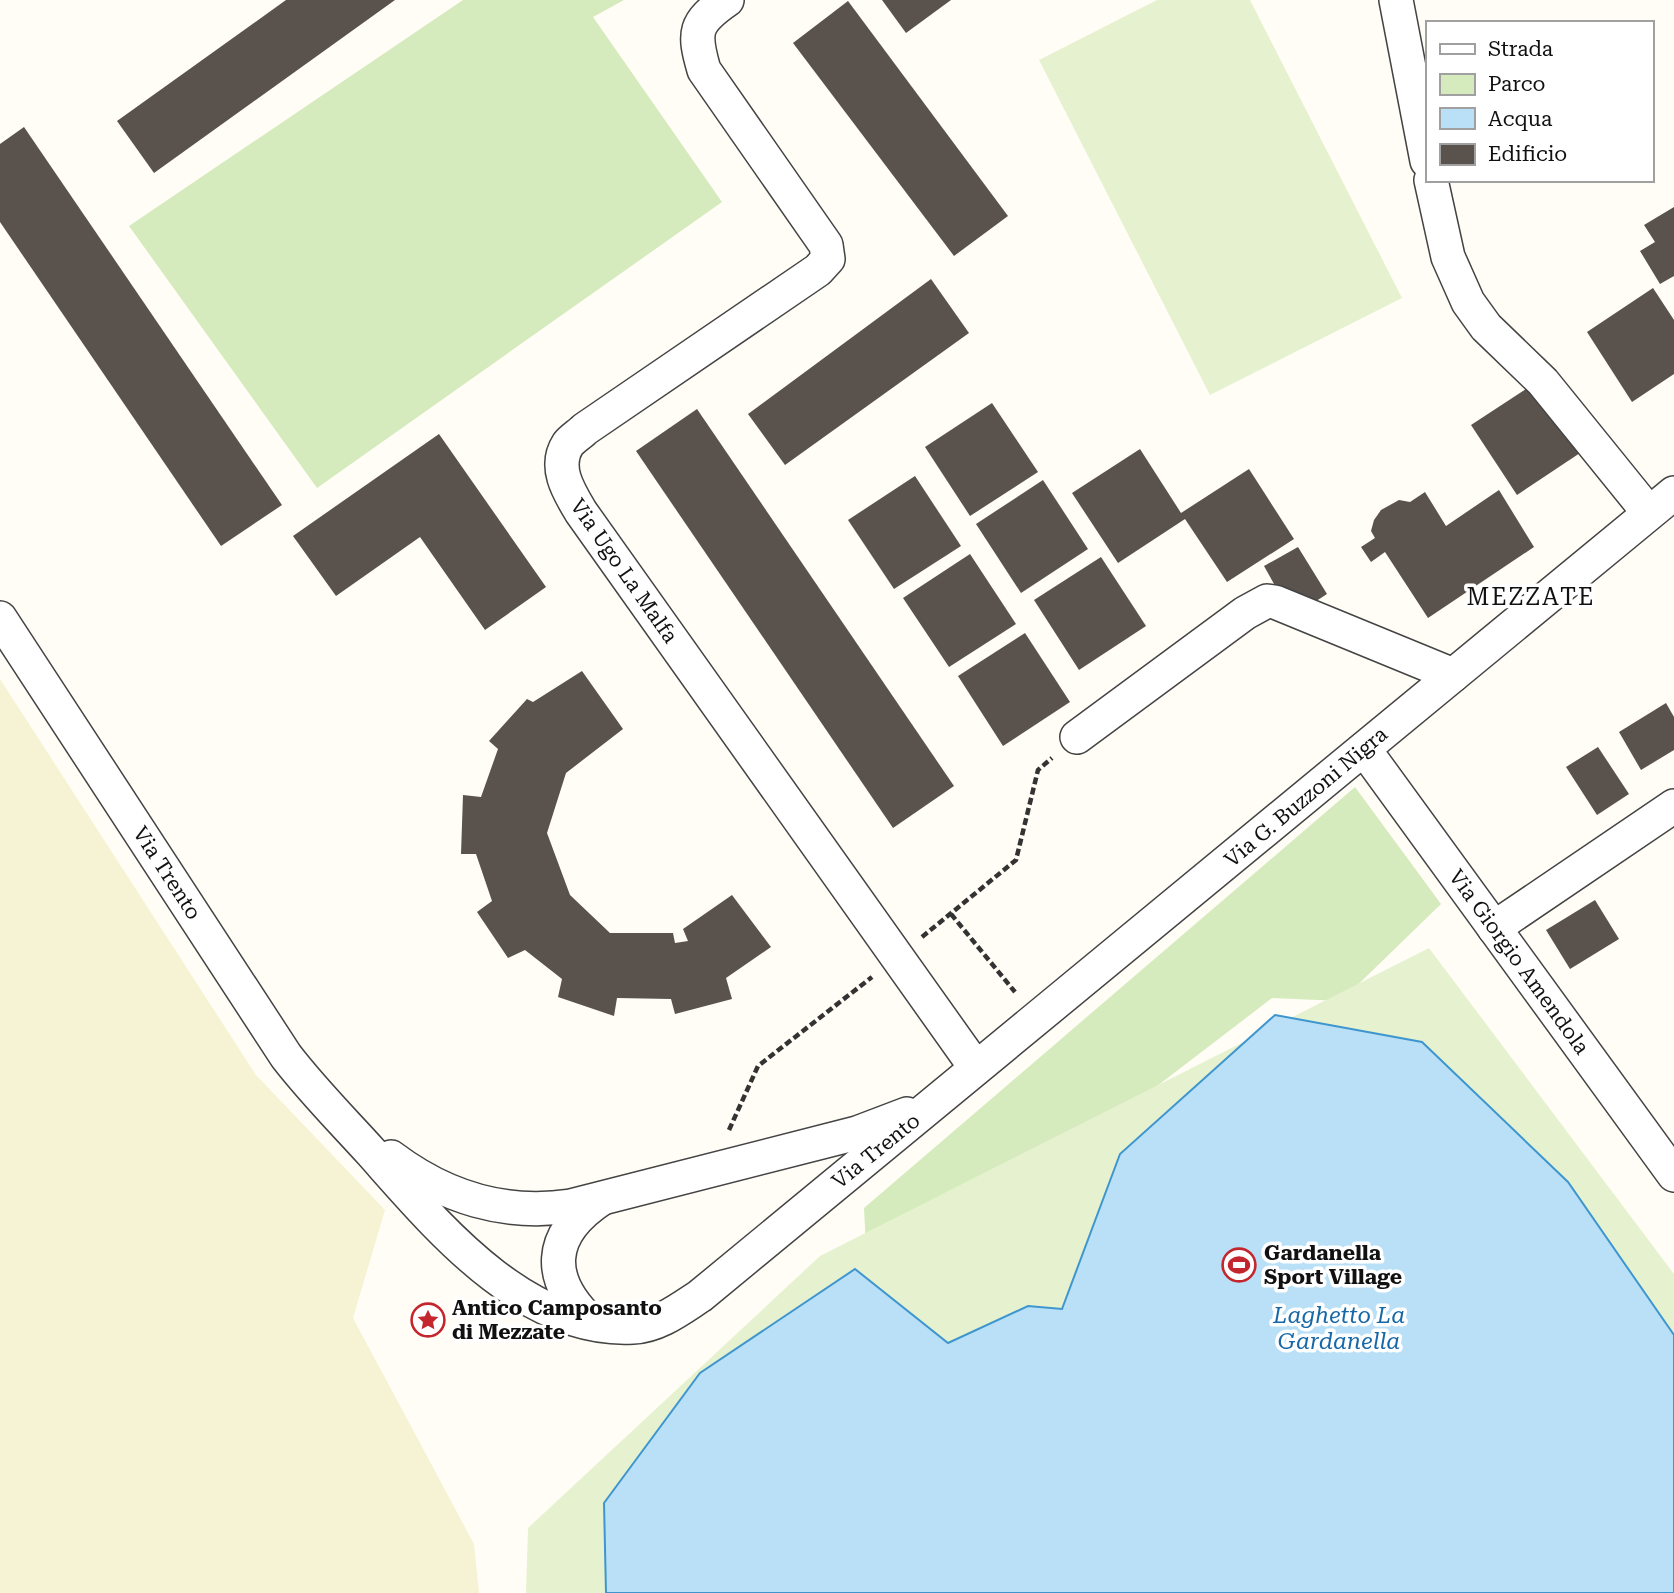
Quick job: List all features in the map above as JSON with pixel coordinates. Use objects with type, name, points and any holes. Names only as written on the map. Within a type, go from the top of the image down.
[{"type":"street","name":"Via Ugo La Malfa","points":[[727,0],[706,14],[699,28],[698,48],[704,70],[826,245],[828,259],[818,270],[585,429],[568,445],[562,462],[563,477],[581,512],[976,1068]]},
{"type":"street","points":[[1396,0],[1426,156]]},
{"type":"street","points":[[1431,182],[1448,257],[1468,302],[1486,327],[1662,503]]},
{"type":"street","name":"Via G. Buzzoni Nigra","points":[[938,1100],[1662,503]]},
{"type":"street","points":[[1077,737],[1245,613],[1267,601],[1275,601],[1453,675]]},
{"type":"street","name":"Via Trento","points":[[0,618],[286,1056],[429,1217],[465,1252],[520,1293],[557,1312],[592,1324],[634,1327],[651,1324],[700,1296],[938,1100]]},
{"type":"street","name":"Via Giorgio Amendola","points":[[1364,749],[1674,1175]]},
{"type":"street","points":[[1494,928],[1674,806]]},
{"type":"street","name":"Via Trento","points":[[343,1121],[398,1162],[431,1183],[457,1195],[487,1205],[545,1210],[603,1198],[857,1133],[938,1100]]},
{"type":"street","name":"Via Trento","points":[[592,1324],[567,1295],[557,1263],[559,1250],[573,1223],[584,1211],[603,1198]]},
{"type":"path","points":[[951,914],[1016,993],[1006,1001],[1027,1026]]},
{"type":"shaded area","points":[[0,679],[256,1075],[385,1210],[353,1318],[474,1544],[479,1593],[0,1593]]},
{"type":"green space","points":[[463,0],[624,0],[593,17],[722,202],[317,488],[129,226]]},
{"type":"green space","points":[[1157,0],[1250,0],[1402,298],[1210,395],[1039,60]]},
{"type":"green space","points":[[1355,787],[1441,904],[1341,1001],[1272,998],[1114,1119],[867,1268],[864,1208]]},
{"type":"green space","name":"Laghetto La Gardanella","points":[[1429,948],[1674,1274],[1674,1593],[526,1593],[528,1528],[820,1256]]},
{"type":"water","name":"Laghetto La Gardanella","points":[[1275,1015],[1422,1042],[1568,1182],[1674,1335],[1674,1593],[606,1593],[604,1503],[700,1373],[855,1269],[948,1343],[1028,1306],[1062,1309],[1120,1154]]},
{"type":"building","points":[[286,0],[395,0],[154,173],[117,121]]},
{"type":"building","points":[[882,0],[951,0],[906,33]]},
{"type":"building","points":[[848,1],[1008,216],[954,256],[793,43]]},
{"type":"building","points":[[24,127],[282,505],[221,546],[0,222],[0,144]]},
{"type":"building","points":[[1674,207],[1674,276],[1660,284],[1640,251],[1655,242],[1644,225]]},
{"type":"building","points":[[931,279],[969,333],[785,465],[748,414]]},
{"type":"building","points":[[1653,288],[1674,320],[1674,374],[1632,402],[1587,332]]},
{"type":"building","points":[[1538,381],[1583,451],[1517,495],[1471,425]]},
{"type":"building","points":[[992,403],[1038,472],[970,516],[925,447]]},
{"type":"building","points":[[697,409],[954,786],[893,828],[636,451]]},
{"type":"building","points":[[439,434],[546,587],[485,630],[420,537],[336,596],[293,536]]},
{"type":"building","points":[[1140,449],[1181,513],[1249,469],[1294,539],[1227,582],[1185,519],[1118,563],[1072,493]]},
{"type":"building","points":[[915,476],[961,546],[894,589],[848,520]]},
{"type":"building","points":[[1043,480],[1088,549],[1021,593],[976,524]]},
{"type":"building","points":[[1499,490],[1534,547],[1428,618],[1385,552],[1371,562],[1361,547],[1375,538],[1371,531],[1381,510],[1399,500],[1410,502],[1425,492],[1446,526]]},
{"type":"building","points":[[1298,547],[1327,594],[1307,607],[1278,591],[1264,566]]},
{"type":"building","points":[[970,554],[1016,624],[949,667],[903,598]]},
{"type":"building","points":[[1101,557],[1146,626],[1079,670],[1034,600]]},
{"type":"building","points":[[1025,633],[1070,702],[1003,746],[958,676]]},
{"type":"building","points":[[582,671],[623,729],[566,773],[547,833],[570,895],[610,933],[673,933],[675,943],[688,941],[683,929],[732,895],[771,947],[726,978],[732,999],[675,1014],[671,999],[617,998],[614,1016],[558,997],[562,979],[525,950],[508,958],[477,912],[492,901],[476,854],[461,854],[463,795],[481,797],[498,749],[489,741],[527,699],[533,702]]},
{"type":"building","points":[[1666,703],[1674,717],[1674,750],[1641,770],[1619,732]]},
{"type":"building","points":[[1598,747],[1629,794],[1597,815],[1566,767]]},
{"type":"building","points":[[1595,900],[1619,939],[1570,969],[1546,930]]},
{"type":"place","name":"Gardanella Sport Village","points":[[1239,1265]]},
{"type":"place","name":"Antico Camposanto di Mezzate","points":[[428,1320]]},
{"type":"district","name":"MEZZATE","points":[[1531,597]]}]
